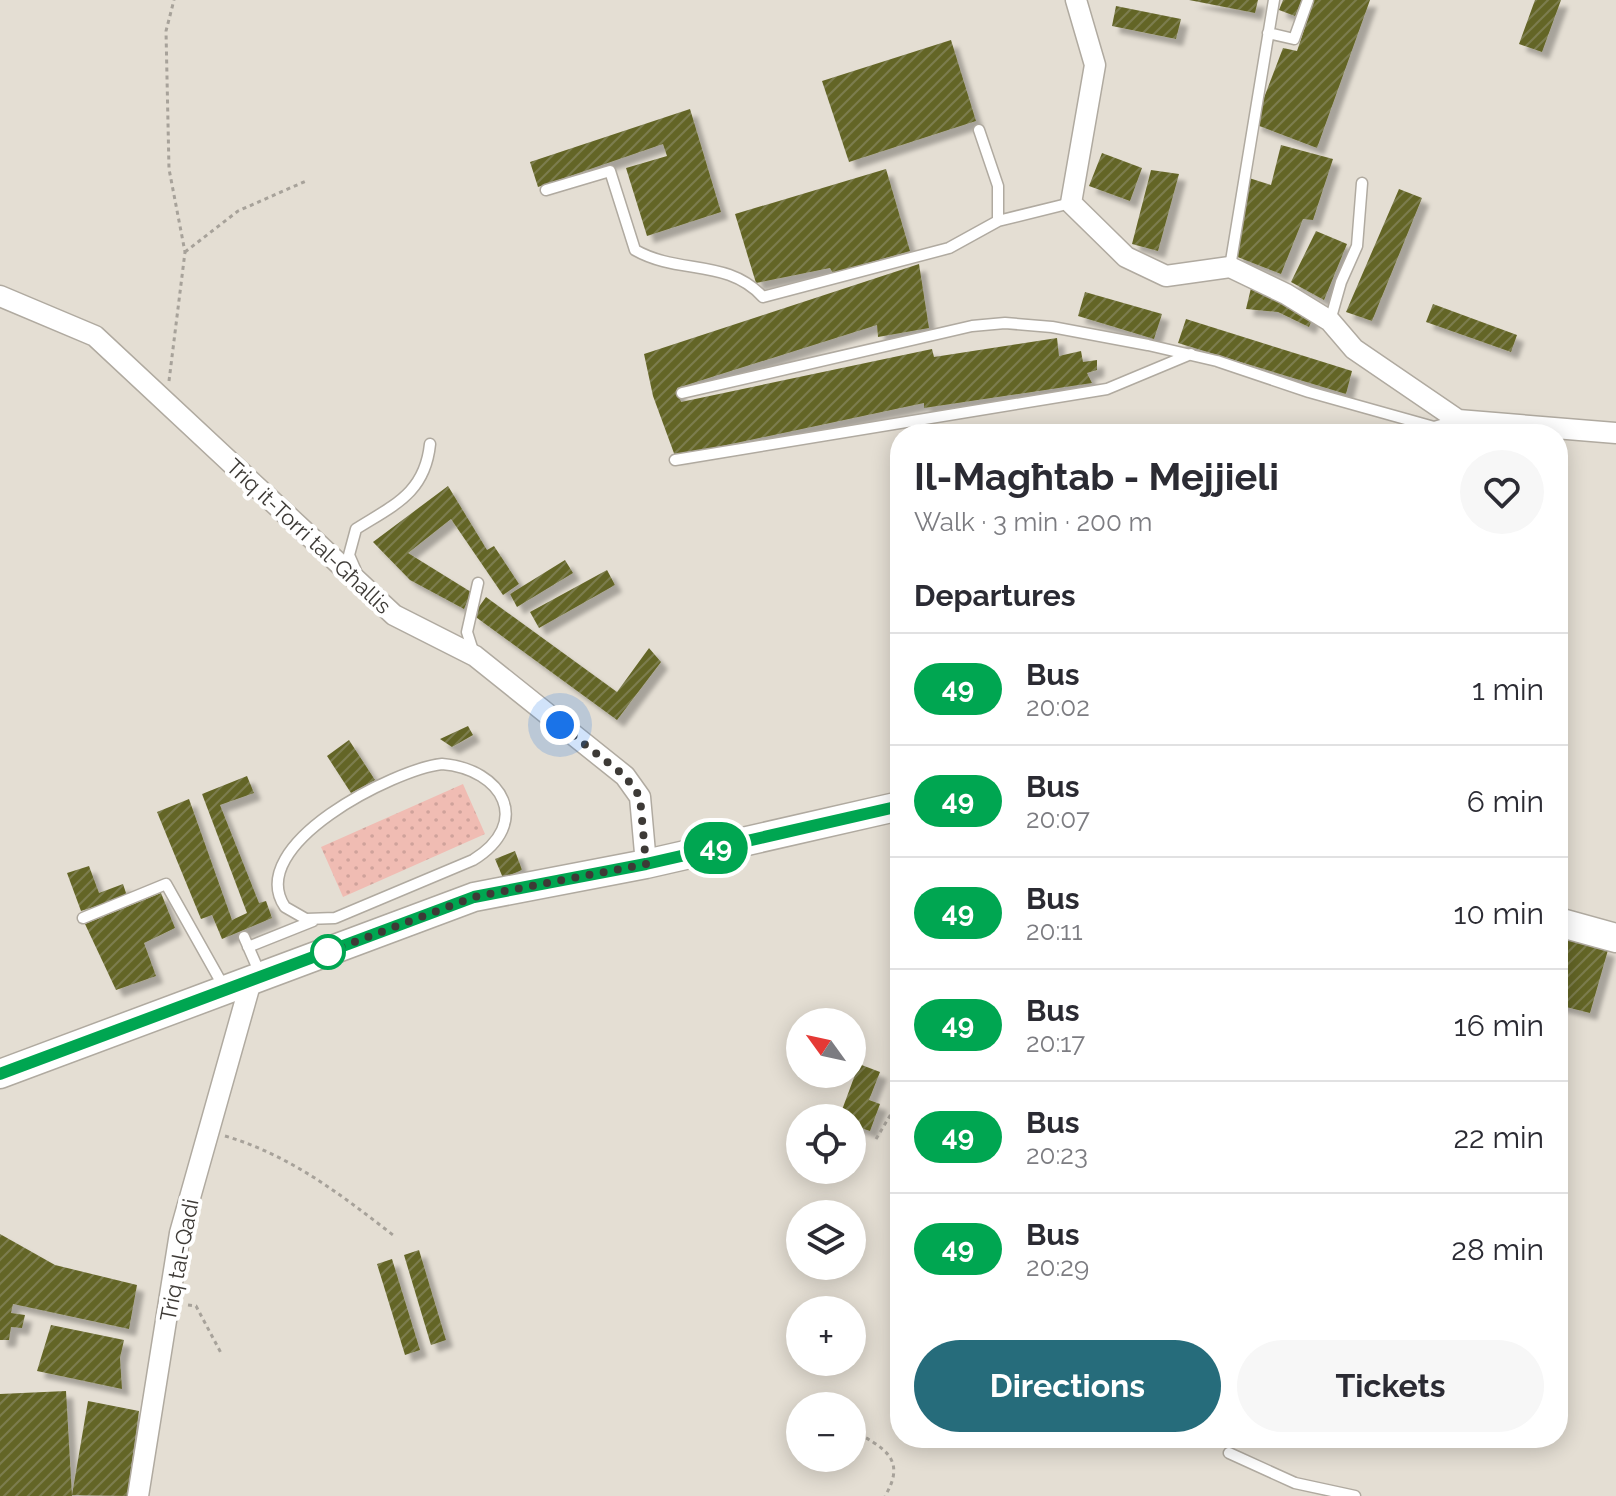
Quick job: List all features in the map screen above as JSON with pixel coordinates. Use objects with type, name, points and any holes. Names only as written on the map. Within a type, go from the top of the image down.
[{"type":"main road","points":[[0,1074],[474,897],[646,864],[890,808]]},
{"type":"main road","points":[[1568,925],[1616,938]]},
{"type":"street","points":[[1076,0],[1095,65],[1071,203],[1126,257],[1166,276],[1230,267],[1330,321],[1354,349],[1458,420],[1507,424]]},
{"type":"street","name":"Triq it-Torri tal-Għallis","points":[[0,296],[95,336],[394,615],[475,656],[625,776],[640,797],[646,864]]},
{"type":"street","points":[[1568,429],[1616,433]]},
{"type":"street","name":"Triq tal-Qadi","points":[[138,1496],[180,1233],[210,1131],[246,983]]},
{"type":"lane","points":[[1230,267],[1274,0]]},
{"type":"lane","points":[[1268,33],[1294,39],[1308,0]]},
{"type":"lane","points":[[979,130],[998,186],[998,221]]},
{"type":"lane","points":[[546,190],[610,171],[635,250],[653,260],[738,275],[763,297],[949,248],[998,221],[1071,203]]},
{"type":"lane","points":[[1330,321],[1341,282],[1357,246],[1362,183]]},
{"type":"lane","points":[[682,393],[972,326],[994,324],[1052,327],[1191,354],[1424,424]]},
{"type":"lane","points":[[894,424],[1107,389],[1191,354]]},
{"type":"lane","points":[[1444,424],[1458,420]]},
{"type":"lane","points":[[675,460],[890,425]]},
{"type":"lane","points":[[363,588],[349,555],[356,529],[404,499],[427,469],[430,444]]},
{"type":"lane","points":[[475,656],[467,632],[478,583]]},
{"type":"lane","points":[[246,983],[246,942],[315,920],[335,918],[482,854],[496,839],[505,821],[506,804],[497,788],[466,767],[423,766],[395,777],[314,825],[288,852],[281,865],[279,888],[285,907],[299,916],[315,920]]},
{"type":"lane","points":[[83,918],[166,884],[246,983]]},
{"type":"lane","points":[[1229,1453],[1295,1483],[1355,1496]]},
{"type":"path","points":[[166,403],[185,252],[169,169],[166,31],[174,0]]},
{"type":"path","points":[[185,252],[238,211],[306,181]]},
{"type":"path","points":[[876,1139],[890,1116]]},
{"type":"path","points":[[210,1131],[252,1144],[318,1177],[393,1235]]},
{"type":"path","points":[[169,1303],[196,1306],[221,1353]]},
{"type":"path","points":[[866,1438],[892,1459],[894,1479],[885,1496]]},
{"type":"shaded area","points":[[463,784],[485,834],[343,897],[321,847]]},
{"type":"building","points":[[1189,0],[1258,0],[1255,13]]},
{"type":"building","points":[[1283,0],[1302,0],[1295,16],[1279,10]]},
{"type":"building","points":[[1314,0],[1370,0],[1317,148],[1254,124],[1283,48],[1297,51]]},
{"type":"building","points":[[1535,0],[1561,0],[1542,52],[1519,44]]},
{"type":"building","points":[[1116,6],[1181,19],[1176,39],[1112,26]]},
{"type":"building","points":[[951,40],[976,121],[849,162],[822,81]]},
{"type":"building","points":[[690,109],[721,212],[647,236],[626,168],[667,156],[663,144],[538,187],[530,162]]},
{"type":"building","points":[[1281,145],[1333,159],[1313,220],[1303,219],[1281,274],[1235,256],[1249,178],[1271,185]]},
{"type":"building","points":[[1102,153],[1142,168],[1130,201],[1089,186]]},
{"type":"building","points":[[886,169],[910,251],[833,273],[830,268],[756,283],[735,214]]},
{"type":"building","points":[[1151,170],[1179,174],[1158,251],[1132,244]]},
{"type":"building","points":[[1399,189],[1422,198],[1372,321],[1346,312]]},
{"type":"building","points":[[1316,231],[1347,244],[1324,300],[1291,282]]},
{"type":"building","points":[[919,264],[929,328],[878,337],[877,325],[677,388],[681,402],[932,349],[934,357],[1057,338],[1059,356],[1081,351],[1083,362],[1097,360],[1097,370],[1087,373],[1092,383],[924,408],[924,403],[675,456],[653,396],[644,354]]},
{"type":"building","points":[[1251,288],[1313,317],[1309,327],[1278,312],[1246,309]]},
{"type":"building","points":[[1085,292],[1162,314],[1154,339],[1078,316]]},
{"type":"building","points":[[1433,304],[1517,335],[1511,352],[1426,322]]},
{"type":"building","points":[[1186,319],[1352,371],[1346,394],[1178,343]]},
{"type":"building","points":[[448,486],[487,550],[494,546],[519,584],[503,595],[451,519],[408,553],[471,592],[464,609],[410,580],[373,542]]},
{"type":"building","points":[[565,560],[573,573],[517,607],[510,594]]},
{"type":"building","points":[[607,570],[615,585],[539,628],[530,612]]},
{"type":"building","points":[[486,597],[617,692],[649,648],[661,662],[617,720],[473,615]]},
{"type":"building","points":[[468,726],[473,735],[452,747],[440,739]]},
{"type":"building","points":[[349,740],[375,780],[351,793],[327,756]]},
{"type":"building","points":[[247,776],[254,793],[220,805],[259,903],[266,901],[272,918],[222,939],[212,915],[201,919],[157,812],[189,799],[232,920],[247,913],[202,794]]},
{"type":"building","points":[[515,851],[522,870],[503,878],[495,859]]},
{"type":"building","points":[[89,866],[99,893],[123,884],[127,896],[81,911],[67,873]]},
{"type":"building","points":[[161,893],[175,928],[144,943],[156,976],[116,990],[85,924]]},
{"type":"building","points":[[1568,937],[1608,950],[1590,1013],[1568,1008]]},
{"type":"building","points":[[866,1067],[880,1072],[869,1100],[880,1104],[870,1131],[866,1130],[866,1104],[844,1104],[850,1088],[866,1088]]},
{"type":"building","points":[[0,1234],[55,1265],[137,1285],[129,1329],[13,1304],[11,1313],[25,1315],[22,1328],[11,1327],[9,1340],[0,1340]]},
{"type":"building","points":[[419,1250],[446,1340],[431,1345],[404,1255]]},
{"type":"building","points":[[392,1259],[420,1350],[405,1355],[377,1264]]},
{"type":"building","points":[[51,1325],[124,1340],[120,1358],[122,1389],[37,1371]]},
{"type":"building","points":[[66,1391],[72,1496],[0,1496],[0,1394]]},
{"type":"building","points":[[88,1401],[139,1411],[127,1496],[72,1495]]},
{"type":"bus line","name":"49","points":[[0,1074],[474,897],[646,864],[890,808]]},
{"type":"route","points":[[328,952],[474,897],[646,864],[640,797],[625,776],[560,725]]}]
